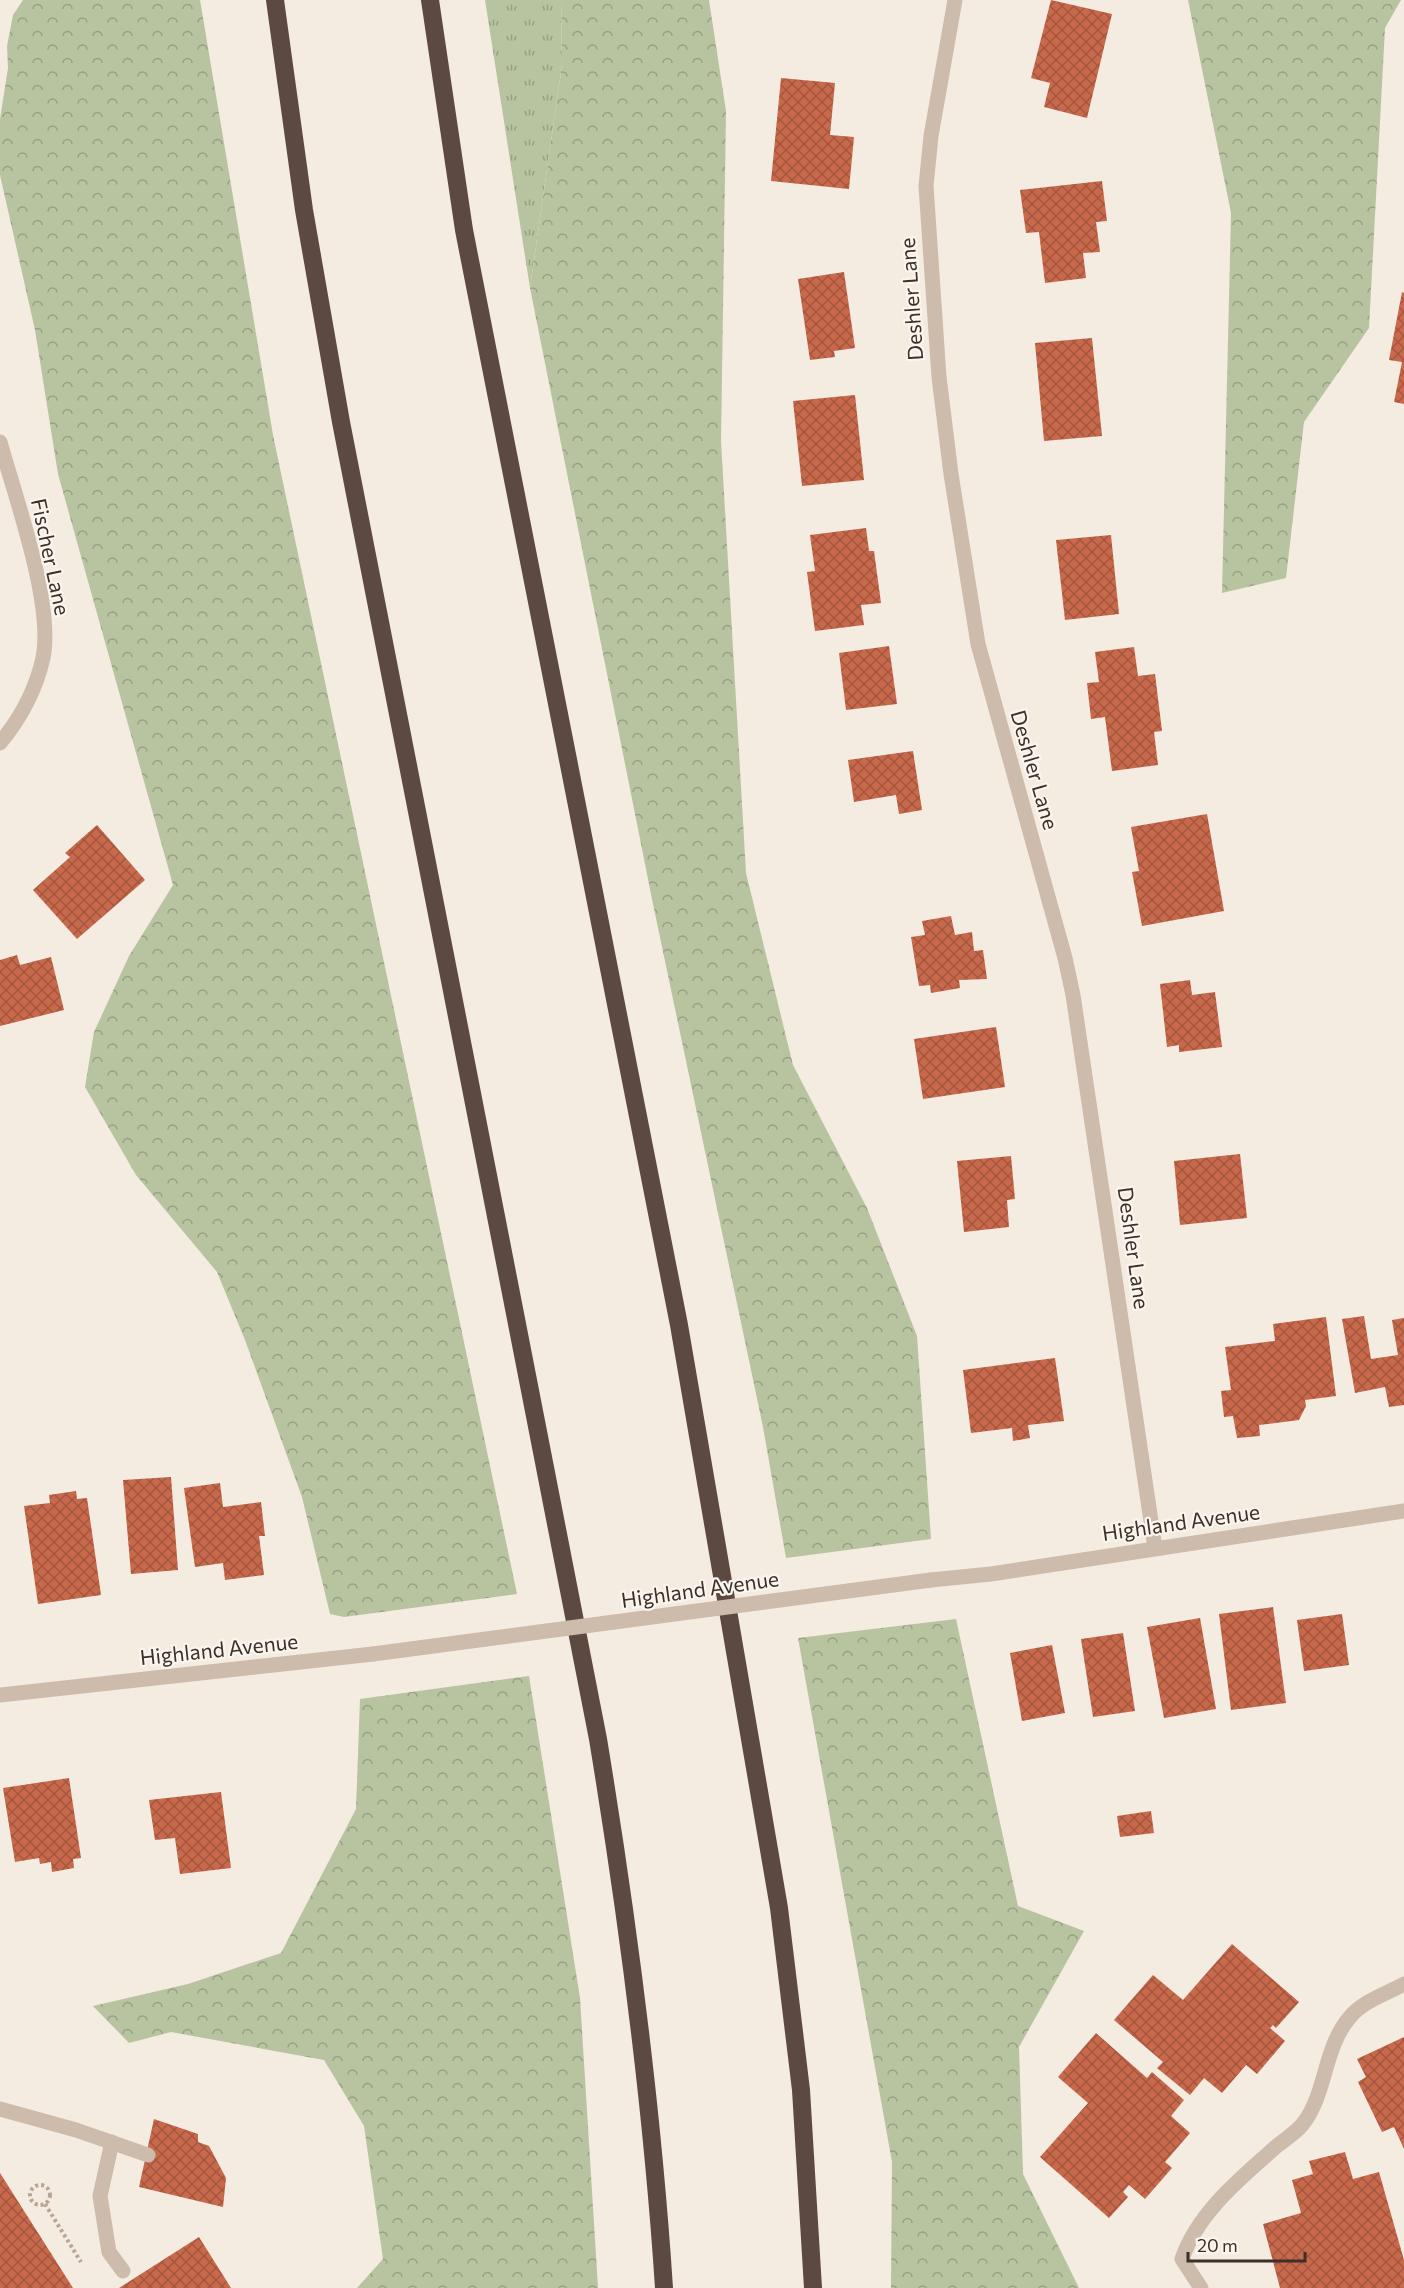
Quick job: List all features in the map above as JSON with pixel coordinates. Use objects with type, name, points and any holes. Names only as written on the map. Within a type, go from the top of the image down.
[{"type":"highway","points":[[275,0],[304,210],[340,422],[598,1739],[626,1914],[657,2183],[664,2288]]},
{"type":"highway","points":[[430,0],[464,230],[679,1325],[775,1884],[801,2090],[813,2288]]},
{"type":"street","name":"Deshler Lane","points":[[955,0],[931,136],[926,186],[938,367],[951,474],[978,644],[1065,958],[1073,995],[1155,1548]]},
{"type":"street","name":"Fischer Lane","points":[[0,442],[29,544],[45,624],[43,656],[34,685],[24,708],[0,743]]},
{"type":"street","name":"Highland Avenue","points":[[0,1695],[373,1654],[991,1574],[1404,1511]]},
{"type":"street","points":[[1201,2288],[1182,2259],[1197,2229],[1232,2186],[1303,2125],[1317,2096],[1333,2042],[1350,2016],[1366,2003],[1404,1984]]},
{"type":"street","points":[[0,2109],[148,2155]]},
{"type":"street","points":[[112,2142],[100,2196],[109,2252],[123,2271]]},
{"type":"path","points":[[35,2186],[47,2188],[49,2199],[45,2204],[39,2205],[30,2197],[35,2186]]},
{"type":"path","points":[[45,2204],[86,2269]]},
{"type":"green space","points":[[23,0],[200,0],[273,435],[517,1594],[344,1617],[330,1614],[302,1497],[245,1340],[217,1272],[136,1175],[85,1087],[94,1032],[129,956],[173,885],[58,474],[35,330],[0,175],[0,119],[8,68],[7,46],[13,15]]},
{"type":"green space","points":[[485,0],[561,0],[562,65],[530,288]]},
{"type":"green space","points":[[561,0],[709,0],[726,111],[721,441],[746,873],[793,1065],[867,1208],[917,1336],[931,1539],[786,1558],[763,1427],[653,904],[530,288],[562,65]]},
{"type":"green space","points":[[1188,0],[1401,0],[1385,28],[1369,328],[1304,422],[1286,578],[1222,593],[1231,213]]},
{"type":"green space","points":[[956,1619],[1018,1906],[1084,1931],[1019,2047],[1023,2174],[1079,2288],[891,2288],[892,2162],[798,1638]]},
{"type":"green space","points":[[529,1676],[580,1998],[598,2288],[357,2288],[383,2259],[364,2126],[324,2060],[171,2032],[129,2043],[93,2006],[188,1984],[281,1953],[356,1809],[360,1699]]},
{"type":"building","points":[[1051,0],[1112,14],[1087,118],[1044,107],[1050,83],[1031,78]]},
{"type":"building","points":[[781,78],[835,83],[830,135],[854,137],[849,189],[771,181]]},
{"type":"building","points":[[1102,181],[1107,221],[1096,222],[1100,252],[1083,253],[1086,278],[1045,283],[1039,232],[1026,233],[1020,190]]},
{"type":"building","points":[[844,272],[855,348],[834,351],[835,357],[810,360],[798,279]]},
{"type":"building","points":[[1402,292],[1404,293],[1404,404],[1394,402],[1402,362],[1389,360]]},
{"type":"building","points":[[1092,338],[1102,436],[1044,441],[1035,343]]},
{"type":"building","points":[[855,395],[864,480],[802,486],[793,401]]},
{"type":"building","points":[[866,528],[869,551],[874,551],[881,603],[861,605],[864,625],[815,631],[807,572],[815,571],[810,535]]},
{"type":"building","points":[[1111,535],[1119,614],[1065,620],[1056,540]]},
{"type":"building","points":[[889,646],[897,704],[846,710],[839,653]]},
{"type":"building","points":[[1134,647],[1138,676],[1155,674],[1162,731],[1154,732],[1158,765],[1112,771],[1105,717],[1091,719],[1087,683],[1099,682],[1095,652]]},
{"type":"building","points":[[913,751],[922,810],[899,814],[896,795],[854,802],[848,760]]},
{"type":"building","points":[[1207,814],[1224,911],[1142,926],[1132,872],[1139,871],[1131,827]]},
{"type":"building","points":[[97,825],[145,880],[77,939],[33,890],[70,857],[65,853]]},
{"type":"building","points":[[951,916],[955,935],[972,932],[974,951],[983,950],[987,979],[959,980],[960,988],[931,993],[930,985],[919,986],[911,937],[925,935],[922,921]]},
{"type":"building","points":[[17,955],[20,965],[51,957],[64,1010],[0,1026],[0,960]]},
{"type":"building","points":[[1190,980],[1192,995],[1215,992],[1222,1047],[1179,1052],[1179,1045],[1167,1047],[1160,984]]},
{"type":"building","points":[[996,1027],[1005,1087],[923,1099],[914,1039]]},
{"type":"building","points":[[1240,1154],[1247,1218],[1180,1225],[1174,1161]]},
{"type":"building","points":[[1011,1156],[1015,1199],[1007,1200],[1009,1227],[964,1232],[957,1161]]},
{"type":"building","points":[[1364,1316],[1371,1359],[1398,1355],[1392,1320],[1404,1318],[1404,1405],[1389,1407],[1385,1387],[1355,1393],[1342,1319]]},
{"type":"building","points":[[1326,1317],[1336,1396],[1305,1400],[1306,1406],[1299,1420],[1259,1425],[1260,1436],[1237,1438],[1233,1416],[1224,1417],[1221,1391],[1231,1390],[1225,1347],[1275,1341],[1273,1324]]},
{"type":"building","points":[[1055,1358],[1064,1421],[1028,1425],[1030,1438],[1013,1441],[1012,1428],[971,1433],[963,1370]]},
{"type":"building","points":[[171,1477],[178,1570],[131,1574],[123,1480]]},
{"type":"building","points":[[220,1483],[223,1507],[261,1502],[265,1536],[259,1536],[264,1575],[225,1580],[223,1563],[195,1567],[184,1488]]},
{"type":"building","points":[[76,1491],[77,1499],[87,1498],[101,1595],[38,1604],[24,1506],[50,1503],[49,1495]]},
{"type":"building","points":[[1273,1607],[1286,1703],[1231,1710],[1219,1614]]},
{"type":"building","points":[[1342,1614],[1349,1665],[1304,1671],[1297,1620]]},
{"type":"building","points":[[1200,1618],[1216,1709],[1164,1718],[1147,1627]]},
{"type":"building","points":[[1123,1633],[1135,1711],[1093,1717],[1081,1639]]},
{"type":"building","points":[[1052,1645],[1065,1713],[1022,1721],[1010,1653]]},
{"type":"building","points":[[69,1778],[81,1858],[73,1859],[74,1868],[52,1872],[51,1862],[40,1864],[39,1858],[15,1862],[3,1788]]},
{"type":"building","points":[[221,1792],[231,1868],[180,1874],[175,1838],[155,1840],[149,1800]]},
{"type":"building","points":[[1151,1811],[1154,1833],[1120,1837],[1117,1816]]},
{"type":"building","points":[[1232,1944],[1299,2002],[1276,2028],[1273,2025],[1270,2028],[1285,2041],[1257,2074],[1246,2065],[1222,2093],[1204,2078],[1190,2095],[1157,2068],[1163,2062],[1114,2020],[1153,1975],[1183,2000]]},
{"type":"building","points":[[1096,2033],[1147,2078],[1152,2072],[1184,2100],[1171,2116],[1190,2133],[1165,2162],[1172,2168],[1145,2199],[1129,2185],[1123,2192],[1128,2197],[1109,2218],[1040,2157],[1088,2103],[1058,2077]]},
{"type":"building","points":[[1404,2037],[1404,2149],[1394,2127],[1382,2132],[1358,2082],[1366,2077],[1357,2059]]},
{"type":"building","points":[[154,2119],[198,2134],[198,2142],[209,2146],[226,2178],[223,2207],[139,2187]]},
{"type":"building","points":[[1345,2152],[1353,2179],[1379,2172],[1404,2260],[1404,2288],[1280,2288],[1263,2224],[1301,2213],[1292,2180],[1313,2174],[1309,2161]]},
{"type":"building","points":[[0,2173],[73,2288],[0,2288]]},
{"type":"building","points":[[199,2237],[231,2288],[119,2288]]}]
